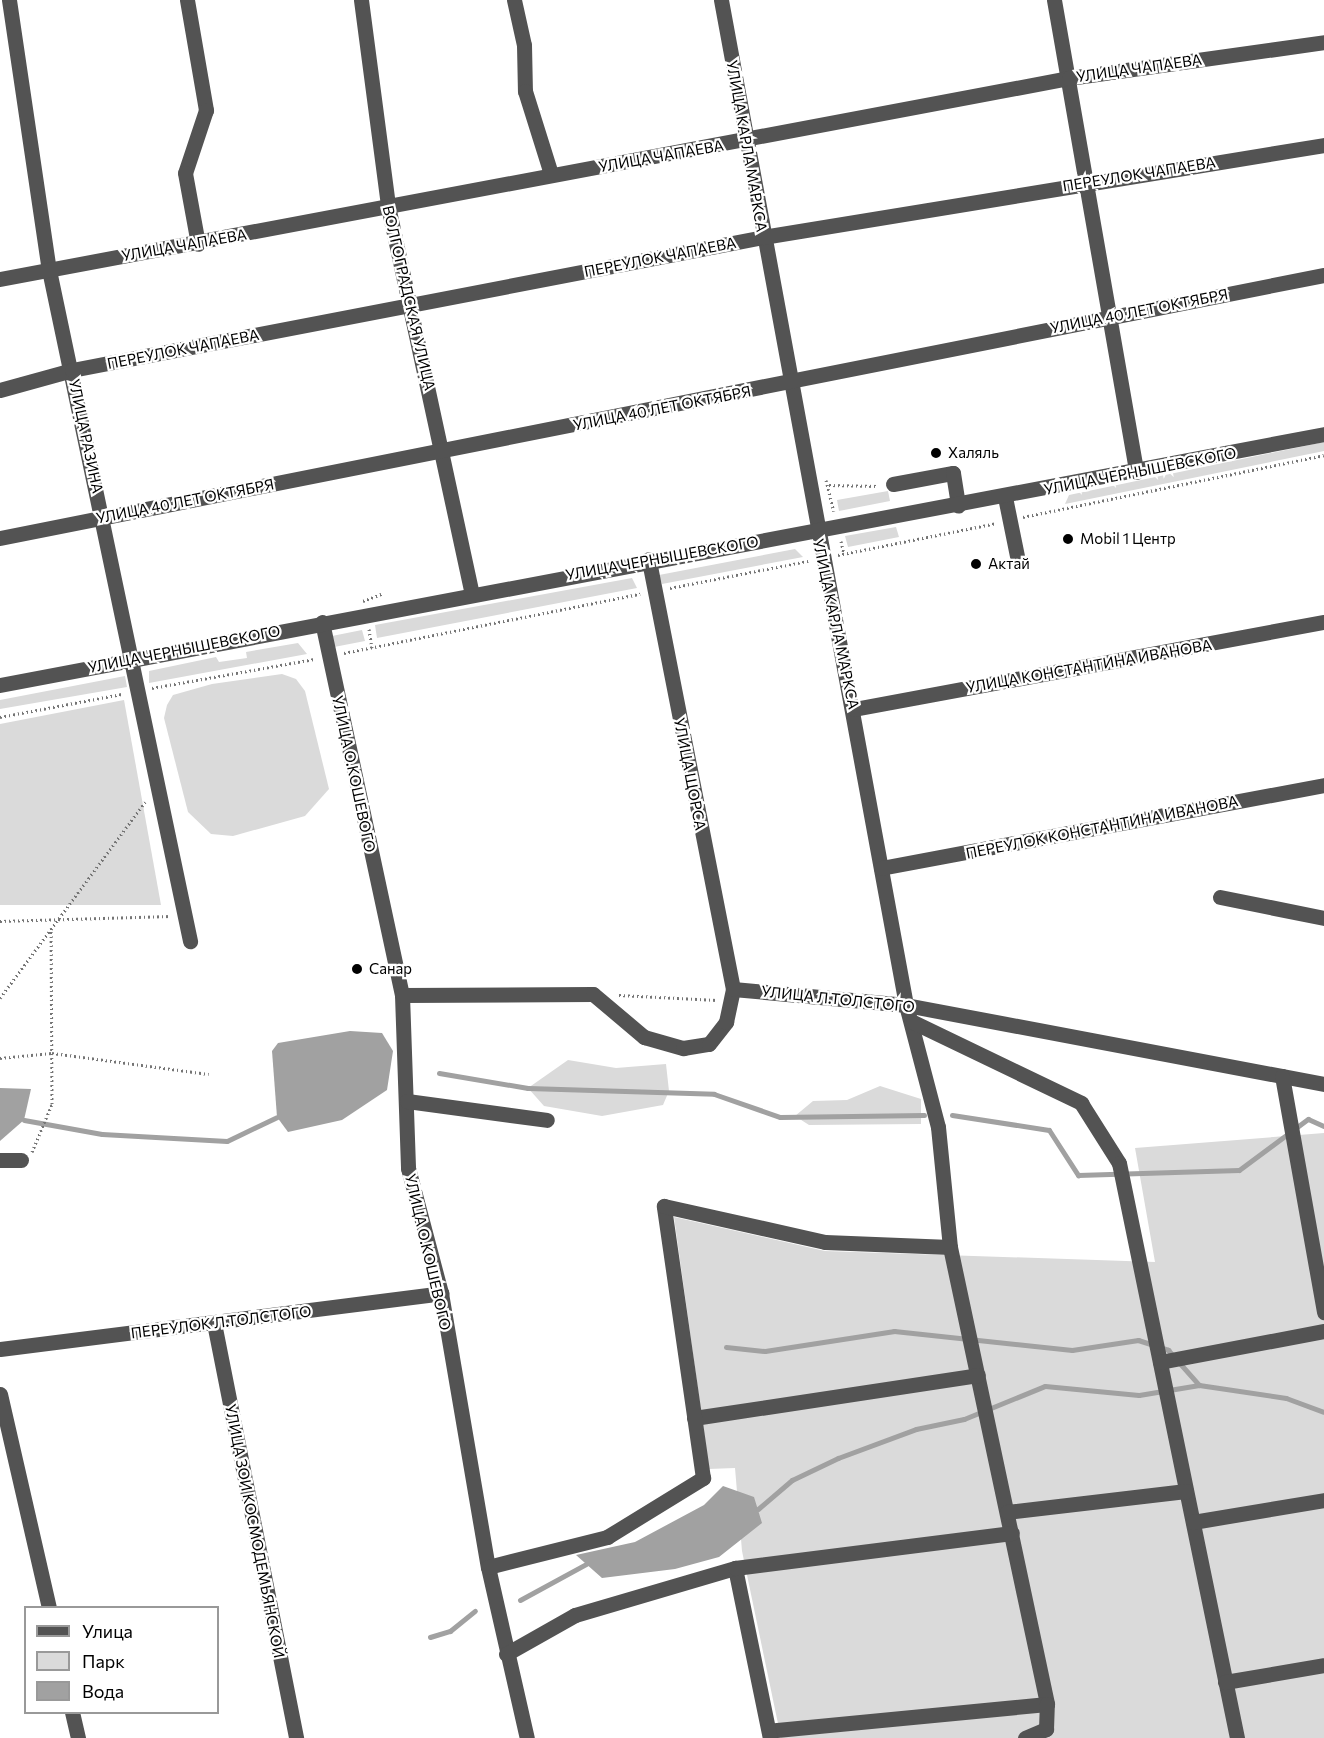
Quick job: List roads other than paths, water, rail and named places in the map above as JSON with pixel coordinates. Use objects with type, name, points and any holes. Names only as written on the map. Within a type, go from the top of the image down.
[{"type":"street","name":"УЛИЦА РАЗИНА","points":[[9,0],[49,270],[103,517],[130,660],[190,941]]},
{"type":"street","points":[[187,0],[206,110],[185,173],[198,244]]},
{"type":"street","name":"ВОЛГОГРАДСКАЯ УЛИЦА","points":[[362,0],[388,206],[443,450],[472,593]]},
{"type":"street","points":[[514,0],[524,45],[525,91],[551,174]]},
{"type":"street","name":"УЛИЦА КАРЛА МАРКСА","points":[[721,0],[744,142],[816,531],[854,708],[906,1005],[913,1022],[938,1127],[950,1247],[1047,1704]]},
{"type":"street","points":[[1054,0],[1137,472]]},
{"type":"street","name":"УЛИЦА ЧАПАЕВА","points":[[0,279],[198,244],[551,174],[744,142],[1069,78],[1324,42]]},
{"type":"street","name":"ПЕРЕУЛОК ЧАПАЕВА","points":[[0,390],[72,370],[763,237],[1086,182],[1324,145]]},
{"type":"street","name":"УЛИЦА 40 ЛЕТ ОКТЯБРЯ","points":[[0,538],[1324,275]]},
{"type":"street","name":"УЛИЦА ЧЕРНЫШЕВСКОГО","points":[[0,685],[649,559],[958,506],[1324,434]]},
{"type":"street","points":[[892,484],[953,473],[958,506]]},
{"type":"street","points":[[1005,497],[1017,556]]},
{"type":"street","name":"УЛИЦА ЩОРСА","points":[[649,559],[731,994]]},
{"type":"street","name":"УЛИЦА О.КОШЕВОГО","points":[[322,622],[402,994],[408,1168],[441,1293],[488,1567],[527,1738]]},
{"type":"street","name":"УЛИЦА КОНСТАНТИНА ИВАНОВА","points":[[854,708],[1324,622]]},
{"type":"street","name":"ПЕРЕУЛОК КОНСТАНТИНА ИВАНОВА","points":[[881,868],[1324,785]]},
{"type":"street","points":[[1220,897],[1324,918]]},
{"type":"street","points":[[402,994],[593,994],[644,1037],[683,1048],[709,1044],[726,1022],[731,994]]},
{"type":"street","name":"УЛИЦА Л.ТОЛСТОГО","points":[[731,994],[906,1005],[1324,1084]]},
{"type":"street","points":[[913,1022],[1081,1103],[1119,1163],[1237,1738]]},
{"type":"street","points":[[1282,1076],[1324,1312]]},
{"type":"street","points":[[407,1101],[547,1120]]},
{"type":"street","points":[[0,1160],[21,1160]]},
{"type":"street","points":[[488,1567],[607,1537],[704,1479],[664,1206],[825,1242],[950,1247]]},
{"type":"street","name":"ПЕРЕУЛОК Л.ТОЛСТОГО","points":[[0,1349],[441,1293]]},
{"type":"street","name":"УЛИЦА ЗОИ КОСМОДЕМЬЯНСКОЙ","points":[[214,1323],[296,1738]]},
{"type":"street","points":[[1160,1362],[1324,1331]]},
{"type":"street","points":[[694,1418],[978,1375]]},
{"type":"street","points":[[0,1394],[49,1606]]},
{"type":"street","points":[[1007,1512],[1186,1491]]},
{"type":"street","points":[[1193,1522],[1324,1500]]},
{"type":"street","points":[[506,1654],[575,1615],[735,1568],[1012,1533]]},
{"type":"street","points":[[735,1568],[770,1734],[1047,1704],[1046,1729],[1025,1738]]},
{"type":"street","points":[[1225,1682],[1324,1665]]},
{"type":"street","points":[[72,1714],[78,1738]]},
{"type":"water","points":[[350,1031],[382,1033],[393,1051],[387,1090],[342,1120],[288,1132],[277,1117],[272,1051],[278,1043]]},
{"type":"water","points":[[0,1088],[31,1089],[24,1120],[0,1141]]},
{"type":"water","points":[[723,1486],[754,1497],[762,1523],[719,1557],[675,1569],[602,1578],[576,1555],[635,1542],[704,1505]]},
{"type":"waterway","points":[[439,1073],[528,1088],[714,1094],[780,1117],[924,1115]]},
{"type":"waterway","points":[[952,1115],[1049,1130],[1078,1175],[1239,1170],[1308,1119],[1324,1126]]},
{"type":"waterway","points":[[24,1120],[102,1134],[227,1141],[277,1117]]},
{"type":"waterway","points":[[726,1347],[765,1351],[894,1331],[1072,1350],[1138,1340],[1168,1350],[1199,1385]]},
{"type":"waterway","points":[[758,1509],[792,1480],[838,1458],[916,1429],[964,1419],[1045,1386],[1139,1395],[1199,1385],[1286,1398],[1324,1412]]},
{"type":"waterway","points":[[520,1600],[586,1564]]},
{"type":"waterway","points":[[430,1637],[450,1631],[475,1611]]},
{"type":"place","name":"Халяль","points":[[936,453]]},
{"type":"place","name":"Mobil 1 Центр","points":[[1068,539]]},
{"type":"place","name":"Актай","points":[[976,564]]},
{"type":"place","name":"Санар","points":[[357,969]]}]
